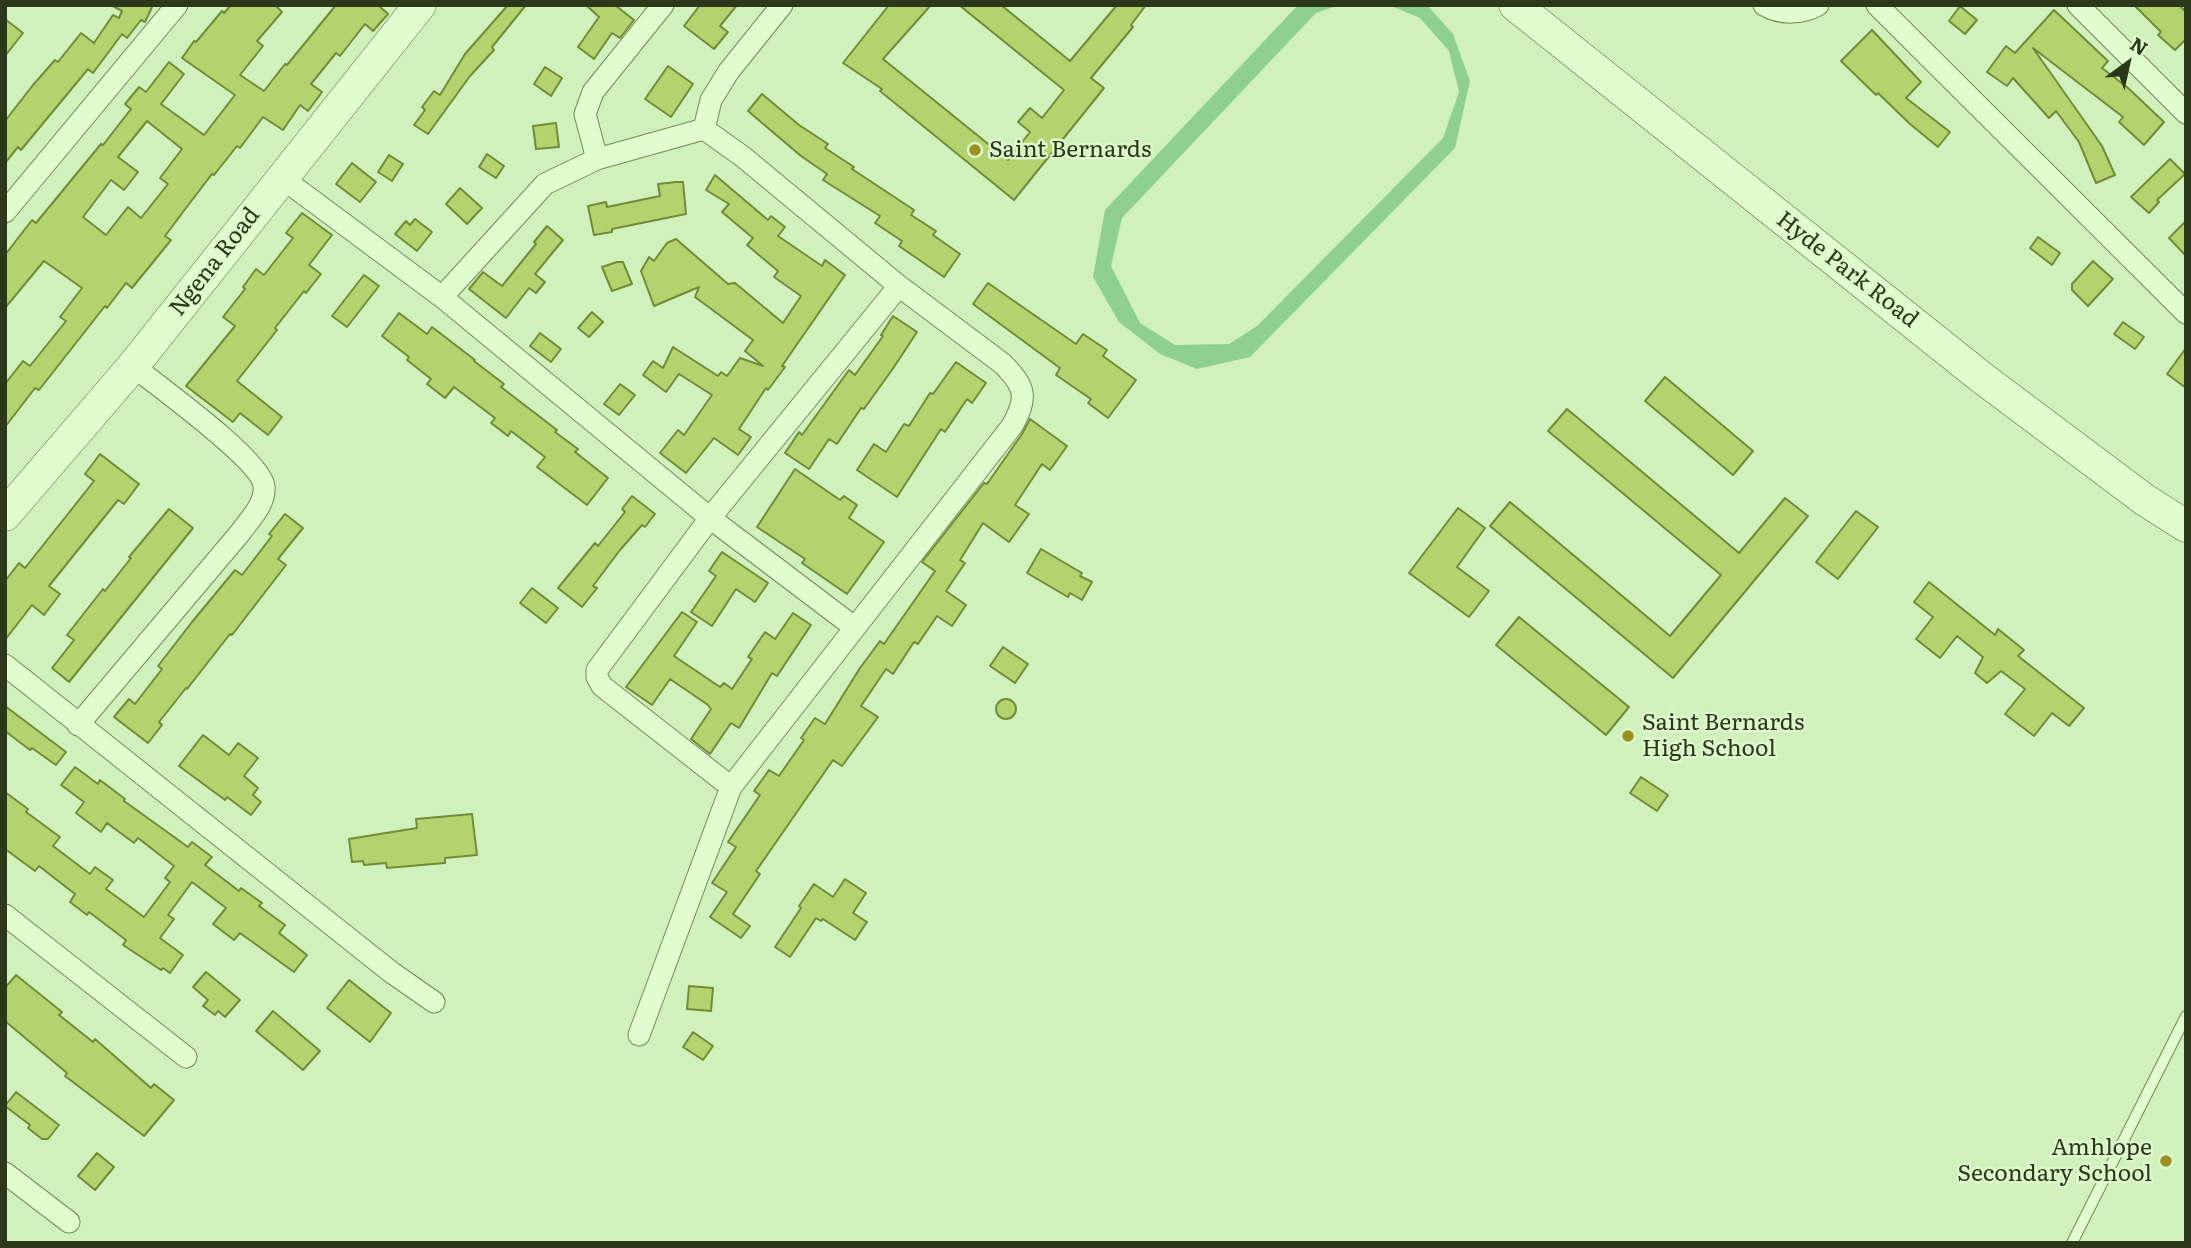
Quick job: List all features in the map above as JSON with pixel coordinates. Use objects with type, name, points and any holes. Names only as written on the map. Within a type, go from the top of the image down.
[{"type":"street","points":[[5,212],[177,5]]},
{"type":"street","name":"Ngena Road","points":[[5,515],[133,366],[420,5]]},
{"type":"street","points":[[597,159],[585,114],[593,92],[663,5]]},
{"type":"street","points":[[704,130],[711,100],[729,71],[782,5]]},
{"type":"street","name":"Hyde Park Road","points":[[1515,5],[1981,377],[2146,500],[2186,526]]},
{"type":"street","points":[[1764,5],[1772,10],[1805,13],[1818,5]]},
{"type":"street","points":[[1877,5],[2186,313]]},
{"type":"street","points":[[2078,5],[2186,113]]},
{"type":"street","points":[[442,297],[545,184],[597,159],[704,130],[742,156],[899,286],[1003,364],[1017,378],[1023,391],[1023,406],[1012,426],[731,787],[639,1035]]},
{"type":"street","points":[[282,178],[442,297],[710,518],[854,627]]},
{"type":"street","points":[[731,787],[602,686],[597,670],[710,518],[899,286]]},
{"type":"street","points":[[78,725],[240,533],[262,501],[264,485],[256,468],[133,366]]},
{"type":"street","points":[[5,665],[391,972],[434,1003]]},
{"type":"street","points":[[5,915],[186,1057]]},
{"type":"street","points":[[5,1173],[69,1222]]},
{"type":"lane","points":[[2072,1243],[2186,1016]]},
{"type":"green space","points":[[1298,5],[1339,5],[1316,13],[1122,218],[1111,266],[1140,323],[1175,345],[1229,344],[1257,326],[1443,138],[1459,92],[1449,51],[1420,18],[1389,5],[1427,5],[1453,34],[1470,81],[1455,148],[1250,357],[1197,369],[1160,354],[1119,322],[1093,277],[1105,210]]},
{"type":"building","points":[[111,5],[153,5],[145,22],[141,20],[127,38],[122,34],[93,73],[88,69],[21,150],[18,147],[5,163],[5,121],[33,85],[55,60],[58,62],[81,33],[94,43],[113,15],[119,18],[122,11]]},
{"type":"building","points":[[231,5],[275,5],[282,12],[257,41],[263,46],[240,75],[264,91],[336,5],[378,5],[388,14],[373,31],[365,24],[340,56],[336,53],[311,84],[322,92],[308,111],[300,105],[283,130],[263,117],[240,148],[237,146],[214,175],[212,174],[165,236],[171,240],[132,288],[126,283],[39,390],[35,388],[5,427],[5,384],[23,361],[30,366],[66,321],[60,317],[82,288],[44,261],[5,308],[5,255],[32,220],[36,223],[101,144],[103,145],[131,109],[125,104],[139,87],[146,92],[169,62],[184,74],[161,104],[204,135],[235,95],[182,58],[222,11],[224,13]],"holes":[[[147,121],[182,149],[160,178],[168,184],[141,218],[128,207],[106,235],[83,217],[111,180],[124,190],[138,172],[118,157]]]},
{"type":"building","points":[[508,5],[526,5],[428,134],[414,125],[425,110],[422,107],[434,91],[440,95],[465,54]]},
{"type":"building","points":[[586,5],[615,5],[634,20],[620,38],[612,33],[594,59],[578,47],[599,17]]},
{"type":"building","points":[[700,5],[737,5],[720,26],[728,32],[714,49],[684,26]]},
{"type":"building","points":[[889,5],[931,5],[883,59],[1008,160],[1030,132],[1018,122],[1030,108],[1042,118],[1064,90],[959,5],[1001,5],[1070,61],[1117,5],[1146,5],[1131,25],[1133,27],[1091,78],[1104,88],[1014,200],[880,91],[882,89],[843,63]]},
{"type":"building","points":[[2134,5],[2179,5],[2186,12],[2186,39],[2175,50],[2158,35],[2161,32]]},
{"type":"building","points":[[1960,6],[1977,20],[1965,34],[1949,21]]},
{"type":"building","points":[[2054,10],[2108,61],[2102,68],[2164,122],[2144,145],[2119,122],[2123,117],[2033,48],[2102,146],[2115,175],[2096,183],[2079,142],[2056,111],[2049,118],[2013,78],[2007,86],[1987,72],[2006,46],[2015,53]]},
{"type":"building","points":[[5,19],[23,33],[5,56]]},
{"type":"building","points":[[1872,30],[1921,82],[1906,98],[1950,132],[1938,147],[1878,93],[1876,95],[1841,61]]},
{"type":"building","points":[[668,66],[693,84],[671,117],[645,99]]},
{"type":"building","points":[[545,67],[562,78],[551,96],[534,84]]},
{"type":"building","points":[[762,94],[799,125],[828,144],[825,148],[854,167],[852,169],[914,210],[911,215],[936,231],[933,235],[960,254],[944,277],[899,246],[902,241],[875,223],[880,216],[823,180],[827,174],[801,156],[748,111]]},
{"type":"building","points":[[556,123],[559,147],[536,149],[533,126]]},
{"type":"building","points":[[487,154],[504,166],[496,178],[479,167]]},
{"type":"building","points":[[389,155],[403,164],[392,181],[378,172]]},
{"type":"building","points":[[2170,159],[2185,174],[2157,200],[2159,202],[2149,213],[2131,197]]},
{"type":"building","points":[[352,163],[376,182],[360,202],[336,184]]},
{"type":"building","points":[[715,175],[768,220],[771,216],[785,227],[778,236],[822,266],[825,260],[845,275],[782,366],[785,367],[768,390],[766,388],[739,429],[751,437],[738,455],[714,438],[686,473],[660,453],[678,430],[684,435],[712,395],[679,374],[666,392],[643,375],[653,361],[663,368],[673,347],[718,376],[721,372],[727,376],[740,358],[763,366],[745,351],[753,340],[695,297],[699,287],[654,306],[641,271],[649,257],[654,261],[667,243],[676,239],[728,284],[735,283],[783,323],[801,296],[774,277],[778,271],[747,245],[753,238],[722,212],[729,204],[706,190]]},
{"type":"building","points":[[683,182],[686,214],[594,235],[588,206],[606,202],[607,207],[660,196],[658,184]]},
{"type":"building","points":[[460,188],[482,208],[467,224],[446,204]]},
{"type":"building","points":[[302,213],[332,235],[309,265],[321,274],[306,293],[304,291],[237,381],[282,417],[268,435],[240,413],[233,422],[186,386],[235,326],[223,317],[245,289],[243,287],[256,269],[264,275],[293,238],[286,233]]},
{"type":"building","points":[[415,219],[432,232],[417,251],[395,234],[406,221],[410,225]]},
{"type":"building","points":[[2186,221],[2186,256],[2169,238]]},
{"type":"building","points":[[547,226],[563,240],[535,274],[545,282],[536,293],[529,288],[506,318],[469,289],[483,272],[502,286]]},
{"type":"building","points":[[2038,237],[2060,253],[2052,265],[2030,248]]},
{"type":"building","points":[[2093,261],[2113,279],[2088,306],[2072,290],[2072,284]]},
{"type":"building","points":[[623,262],[632,284],[612,291],[602,267]]},
{"type":"building","points":[[364,275],[379,286],[347,327],[332,316]]},
{"type":"building","points":[[988,283],[1076,344],[1083,334],[1107,350],[1103,356],[1136,380],[1108,418],[1088,403],[1091,399],[1056,375],[1060,368],[973,304]]},
{"type":"building","points":[[592,312],[603,322],[589,337],[578,328]]},
{"type":"building","points":[[399,313],[427,334],[432,327],[475,360],[504,384],[501,387],[557,430],[555,432],[578,449],[575,452],[608,478],[587,505],[537,467],[545,457],[511,431],[508,436],[491,423],[495,418],[454,387],[445,398],[427,384],[431,379],[382,336]]},
{"type":"building","points":[[893,316],[917,332],[837,444],[829,439],[809,469],[785,453],[799,432],[802,435],[849,370],[855,375],[883,336],[881,335]]},
{"type":"building","points":[[2123,322],[2144,337],[2135,349],[2114,334]]},
{"type":"building","points":[[540,333],[561,349],[551,362],[530,346]]},
{"type":"building","points":[[2186,348],[2186,388],[2167,374]]},
{"type":"building","points":[[956,362],[986,383],[972,403],[967,399],[945,432],[941,429],[897,497],[857,470],[874,444],[886,452],[904,424],[909,426],[930,393],[933,394]]},
{"type":"building","points":[[1665,377],[1753,451],[1733,475],[1645,401]]},
{"type":"building","points":[[620,384],[635,395],[619,415],[604,404]]},
{"type":"building","points":[[1567,409],[1739,553],[1785,498],[1808,516],[1673,678],[1490,526],[1510,502],[1670,636],[1721,575],[1548,431]]},
{"type":"building","points":[[1030,419],[1067,446],[1050,470],[1042,464],[1015,505],[1029,514],[1009,542],[983,523],[960,560],[965,563],[946,591],[966,605],[952,626],[937,616],[918,644],[914,642],[893,674],[886,669],[861,706],[878,717],[842,766],[833,760],[756,871],[760,874],[733,914],[750,926],[741,938],[710,917],[727,892],[712,883],[736,847],[728,842],[760,795],[754,791],[769,770],[779,776],[804,740],[801,738],[815,718],[825,724],[860,668],[880,641],[884,644],[935,571],[922,562],[984,483],[987,484]]},
{"type":"building","points":[[100,454],[139,484],[124,504],[118,500],[49,586],[60,594],[44,615],[32,605],[5,640],[5,581],[19,563],[25,568],[94,481],[85,474]]},
{"type":"building","points":[[795,469],[840,500],[844,496],[857,505],[849,518],[884,542],[847,594],[802,563],[805,559],[757,527]]},
{"type":"building","points":[[632,496],[655,514],[620,550],[593,586],[597,588],[582,607],[558,588],[595,543],[598,546],[625,512],[622,509]]},
{"type":"building","points":[[1458,508],[1485,528],[1457,567],[1489,591],[1469,617],[1409,573]]},
{"type":"building","points":[[169,509],[193,528],[69,682],[52,668],[74,640],[67,635]]},
{"type":"building","points":[[1856,511],[1878,527],[1838,579],[1816,562]]},
{"type":"building","points":[[285,514],[303,528],[278,559],[286,565],[159,722],[162,725],[148,743],[114,717],[129,699],[135,704],[162,669],[158,666],[192,622],[235,570],[242,575]]},
{"type":"building","points":[[1041,549],[1082,573],[1080,576],[1092,582],[1082,600],[1070,593],[1068,597],[1027,573]]},
{"type":"building","points":[[722,552],[768,583],[755,602],[736,589],[712,626],[691,612],[716,576],[709,571]]},
{"type":"building","points":[[1929,582],[1995,635],[1998,629],[2024,650],[2018,656],[2084,708],[2069,726],[2052,713],[2034,736],[2005,714],[2025,689],[2001,671],[1987,683],[1975,673],[1983,657],[1957,636],[1940,658],[1916,639],[1933,617],[1914,602]]},
{"type":"building","points":[[532,588],[558,608],[546,623],[520,603]]},
{"type":"building","points":[[682,612],[697,622],[674,656],[720,687],[724,683],[732,689],[752,659],[748,657],[765,632],[775,639],[793,613],[811,625],[777,676],[772,673],[739,728],[731,723],[710,754],[691,739],[711,709],[708,705],[670,679],[652,705],[626,687]]},
{"type":"building","points":[[1519,617],[1629,707],[1606,735],[1496,645]]},
{"type":"building","points":[[1003,647],[1028,664],[1015,683],[990,666]]},
{"type":"building","points":[[1006,699],[1013,702],[1016,709],[1013,716],[1006,719],[999,716],[996,709],[999,702]]},
{"type":"building","points":[[5,706],[66,752],[56,765],[5,731]]},
{"type":"building","points":[[203,735],[229,755],[238,743],[258,758],[244,776],[258,788],[253,795],[261,802],[251,815],[227,797],[225,800],[179,766]]},
{"type":"building","points":[[75,767],[98,784],[100,780],[125,799],[124,801],[188,847],[192,842],[212,857],[205,865],[239,891],[241,888],[262,903],[259,906],[285,925],[279,933],[307,955],[294,972],[240,933],[234,940],[213,924],[226,908],[192,882],[168,915],[174,919],[160,938],[183,955],[170,973],[163,968],[161,970],[123,945],[126,940],[89,912],[87,915],[70,902],[75,894],[39,866],[35,871],[5,849],[5,792],[28,809],[26,812],[60,837],[53,846],[90,874],[95,867],[113,880],[106,889],[144,917],[170,882],[165,878],[174,866],[138,838],[134,843],[107,823],[101,832],[76,813],[84,802],[61,785]]},
{"type":"building","points":[[1641,777],[1668,795],[1657,811],[1630,793]]},
{"type":"building","points":[[472,814],[477,855],[445,858],[445,863],[387,868],[386,863],[364,865],[363,861],[352,862],[349,839],[417,828],[416,819]]},
{"type":"building","points":[[845,879],[866,893],[853,913],[867,922],[855,940],[823,919],[821,921],[816,918],[790,957],[775,947],[814,884],[833,897]]},
{"type":"building","points":[[206,972],[240,1000],[225,1017],[218,1011],[215,1015],[203,1006],[208,1000],[193,987]]},
{"type":"building","points":[[16,975],[62,1012],[59,1015],[93,1042],[95,1039],[151,1088],[154,1084],[174,1100],[144,1136],[65,1076],[67,1073],[5,1021],[5,988]]},
{"type":"building","points":[[349,980],[391,1013],[370,1042],[327,1008]]},
{"type":"building","points":[[689,986],[713,988],[711,1011],[687,1009]]},
{"type":"building","points":[[273,1011],[320,1051],[303,1070],[256,1031]]},
{"type":"building","points":[[693,1032],[713,1046],[703,1060],[683,1047]]},
{"type":"building","points":[[16,1092],[59,1125],[48,1139],[42,1139],[28,1128],[30,1125],[5,1106]]},
{"type":"building","points":[[97,1153],[114,1167],[95,1190],[78,1176]]},
{"type":"place","name":"Saint Bernards","points":[[975,150]]},
{"type":"place","name":"Saint Bernards High School","points":[[1628,736]]},
{"type":"place","name":"Amhlope Secondary School","points":[[2166,1161]]}]
